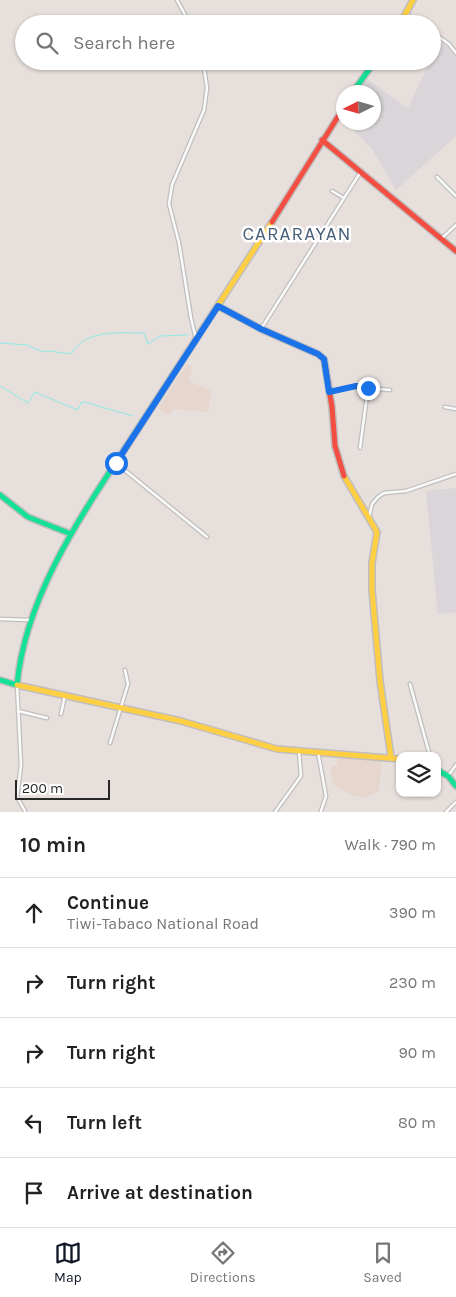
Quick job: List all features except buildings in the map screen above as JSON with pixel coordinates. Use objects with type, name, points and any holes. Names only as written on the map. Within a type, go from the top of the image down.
[{"type":"main road","points":[[406,14],[413,0]]},
{"type":"main road","points":[[358,85],[369,70]]},
{"type":"main road","points":[[16,685],[19,656],[29,620],[71,534],[264,235],[336,119]]},
{"type":"main road","points":[[322,140],[456,250]]},
{"type":"main road","points":[[218,306],[324,359],[335,446],[341,471],[377,532],[372,562],[372,590],[377,662],[391,757]]},
{"type":"main road","points":[[0,495],[28,517],[71,534]]},
{"type":"main road","points":[[0,680],[181,721],[261,745],[299,751],[396,758]]},
{"type":"main road","points":[[441,772],[448,776],[456,786]]},
{"type":"street","points":[[177,0],[185,15]]},
{"type":"street","points":[[441,40],[456,52]]},
{"type":"street","points":[[196,339],[190,318],[179,243],[169,204],[172,185],[204,110],[207,88],[204,70]]},
{"type":"street","points":[[261,329],[360,173]]},
{"type":"street","points":[[437,177],[456,196]]},
{"type":"street","points":[[332,191],[344,198]]},
{"type":"street","points":[[441,239],[456,225]]},
{"type":"street","points":[[329,392],[356,386],[390,390]]},
{"type":"street","points":[[360,448],[368,388]]},
{"type":"street","points":[[445,407],[456,409]]},
{"type":"street","points":[[116,463],[207,537]]},
{"type":"street","points":[[369,517],[372,504],[378,496],[384,493],[406,491],[456,474]]},
{"type":"street","points":[[0,619],[29,620]]},
{"type":"street","points":[[110,743],[128,684],[125,670]]},
{"type":"street","points":[[410,684],[429,752]]},
{"type":"street","points":[[16,685],[20,765],[17,797],[25,811]]},
{"type":"street","points":[[61,714],[65,695]]},
{"type":"street","points":[[18,711],[48,718]]},
{"type":"street","points":[[276,812],[301,776],[299,751]]},
{"type":"street","points":[[318,752],[326,796],[321,811]]},
{"type":"street","points":[[448,776],[456,765]]},
{"type":"street","points":[[446,812],[456,802]]},
{"type":"shaded area","points":[[441,43],[448,47],[456,57],[456,136],[396,190],[372,149],[354,130],[381,130],[381,89],[408,108],[426,70],[441,70]]},
{"type":"shaded area","points":[[367,79],[375,85],[362,85]]},
{"type":"shaded area","points":[[187,364],[192,367],[189,381],[211,391],[208,412],[174,409],[168,415],[158,408]]},
{"type":"shaded area","points":[[456,488],[456,612],[438,614],[426,491]]},
{"type":"shaded area","points":[[341,755],[382,760],[379,791],[366,797],[354,796],[334,785],[331,766],[337,766],[337,760]]},
{"type":"waterway","points":[[0,343],[27,345],[43,352],[72,353],[85,340],[104,334],[144,333],[148,344],[160,336],[188,335]]},
{"type":"waterway","points":[[0,386],[28,403],[35,392],[78,410],[81,403],[84,402],[133,416]]},
{"type":"traffic: fast","points":[[358,85],[369,70]]},
{"type":"traffic: fast","points":[[0,680],[17,685],[23,649],[33,614],[47,580],[83,515],[143,421]]},
{"type":"traffic: fast","points":[[0,495],[28,517],[71,534]]},
{"type":"traffic: fast","points":[[441,772],[448,776],[456,786]]},
{"type":"traffic: slow","points":[[405,15],[413,0]]},
{"type":"traffic: slow","points":[[143,421],[272,222]]},
{"type":"traffic: slow","points":[[344,476],[377,532],[372,563],[372,590],[380,681],[391,757]]},
{"type":"traffic: slow","points":[[17,685],[181,721],[277,749],[396,759]]},
{"type":"traffic: jam","points":[[272,222],[336,120]]},
{"type":"traffic: jam","points":[[322,140],[456,251]]},
{"type":"traffic: jam","points":[[218,306],[261,329],[318,354],[324,359],[332,407],[335,446],[344,476]]},
{"type":"district","name":"CARARAYAN","points":[[297,234]]},
{"type":"route","points":[[116,463],[129,440],[218,306],[261,329],[318,354],[324,359],[329,392],[346,387],[368,388]]}]
